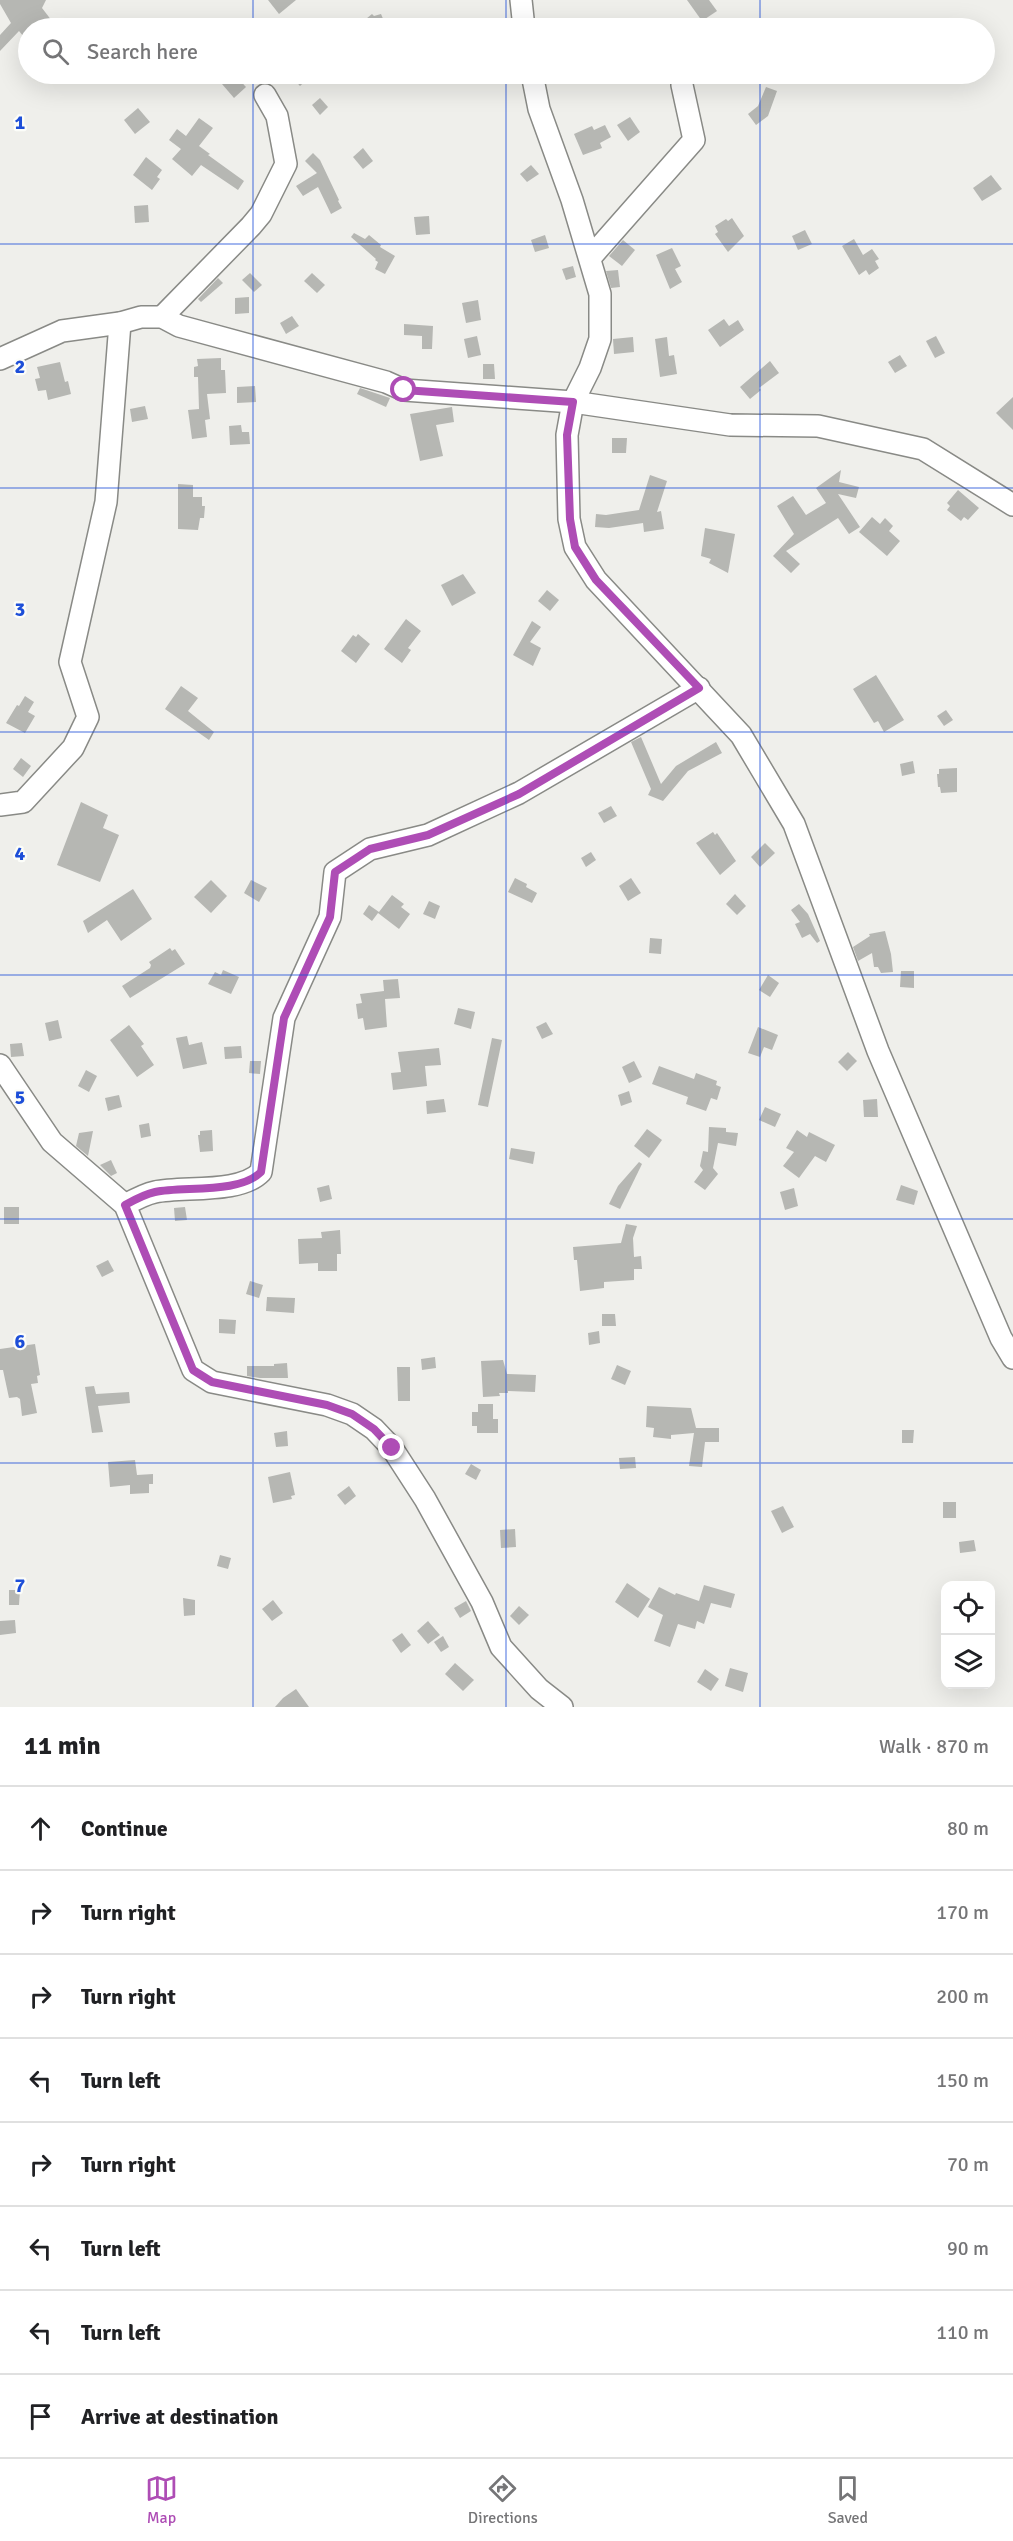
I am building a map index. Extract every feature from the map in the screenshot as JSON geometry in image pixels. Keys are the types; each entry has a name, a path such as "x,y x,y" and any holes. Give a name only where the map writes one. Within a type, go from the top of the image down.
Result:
{"street":[{"path":"521,0 523,18"},
{"path":"534,84 538,109 572,200 600,294 600,339 590,368 573,402 567,435 570,519 575,547 596,580 741,735 794,824 879,1051 1001,1338 1013,1358"},
{"path":"590,258 694,140 682,84"},
{"path":"162,317 261,214 286,164 277,116 265,95"},
{"path":"0,359 62,331 120,323 141,317 162,317 178,326 386,382 404,390 573,402 730,425 818,426 923,449 1013,505"},
{"path":"0,805 23,802 73,748 88,717 70,662 106,502 120,323"},
{"path":"125,1205 155,1192 217,1188 256,1178 261,1172 284,1018 330,917 335,872 370,849 428,835 519,794 699,688"},
{"path":"0,1065 52,1142 125,1205 193,1370 212,1382 327,1405 352,1414 374,1429 392,1448 425,1499 482,1602 501,1647 539,1689 562,1707"}],"building":[{"path":"0,0 46,0 42,8 50,18 18,18 18,32 0,51 0,35 11,23"},
{"path":"268,0 296,0 279,14"},
{"path":"687,0 709,0 717,11 706,18 700,18"},
{"path":"372,14 374,16 381,14 383,18 367,18"},
{"path":"222,84 243,84 246,87 234,98"},
{"path":"766,87 777,91 768,116 756,125 748,114 758,106"},
{"path":"320,98 328,107 320,115 312,105"},
{"path":"138,108 150,122 135,134 124,120"},
{"path":"630,117 640,132 628,141 617,125"},
{"path":"199,118 213,128 199,146 244,181 238,190 201,165 192,176 172,159 181,149 169,140 177,129 186,136"},
{"path":"605,125 611,137 600,143 602,148 583,155 574,134 592,126 594,130"},
{"path":"363,148 373,161 363,169 353,157"},
{"path":"313,153 320,160 342,208 331,214 318,187 303,196 296,186 317,173 305,161"},
{"path":"146,157 162,170 157,177 160,179 152,190 133,175"},
{"path":"531,165 539,174 527,182 520,174"},
{"path":"991,175 1002,189 982,201 973,188"},
{"path":"148,205 149,222 135,223 134,206"},
{"path":"429,216 430,234 416,235 414,217"},
{"path":"732,218 744,236 728,252 715,234 718,232 715,226"},
{"path":"805,230 812,244 798,250 792,236"},
{"path":"354,233 365,239 369,235 381,245 380,247 395,256 385,274 375,269 378,262 351,237"},
{"path":"545,235 549,248 535,252 531,240"},
{"path":"854,239 863,255 872,249 879,259 875,261 879,268 869,275 866,270 859,275 842,246"},
{"path":"623,240 635,250 622,266 609,256"},
{"path":"672,248 681,266 675,269 682,282 670,289 656,255"},
{"path":"573,266 576,277 566,280 562,269"},
{"path":"618,270 620,287 611,288 606,271"},
{"path":"250,273 262,285 254,292 242,280"},
{"path":"312,273 325,285 317,293 304,281"},
{"path":"218,278 223,283 201,302 198,299"},
{"path":"249,297 249,313 235,314 235,298"},
{"path":"478,300 481,320 466,323 462,303"},
{"path":"292,316 299,326 286,334 280,323"},
{"path":"724,319 729,326 738,320 744,330 720,347 708,330"},
{"path":"404,324 433,326 432,349 422,349 422,336 404,335"},
{"path":"477,336 481,355 468,358 464,339"},
{"path":"936,336 945,353 935,358 926,341"},
{"path":"633,337 634,352 614,354 613,339"},
{"path":"667,337 669,356 674,355 677,374 660,377 655,339"},
{"path":"900,355 907,366 895,373 888,362"},
{"path":"221,358 221,370 225,370 226,393 207,394 210,419 205,420 207,437 192,439 188,410 199,409 198,377 194,377 194,367 198,366 197,359"},
{"path":"770,361 779,373 759,388 761,390 750,399 740,387"},
{"path":"60,362 71,394 48,400 46,390 38,391 35,379 40,378 37,367"},
{"path":"483,364 494,364 495,379 483,379"},
{"path":"255,386 256,402 237,403 237,387"},
{"path":"360,388 390,398 386,407 357,394"},
{"path":"1013,397 1013,430 996,413"},
{"path":"145,406 148,419 132,422 130,409"},
{"path":"452,407 454,422 436,425 443,456 420,461 410,414"},
{"path":"241,425 242,432 249,432 250,444 230,445 229,426"},
{"path":"612,438 627,438 626,453 612,453"},
{"path":"841,470 839,482 859,487 856,498 838,494 860,527 849,534 838,518 786,551 800,564 791,573 773,556 794,534 777,506 793,496 806,515 826,503 816,488"},
{"path":"650,475 667,481 657,512 661,511 664,529 644,532 643,523 609,528 595,527 596,514 606,515 639,510"},
{"path":"178,484 193,485 193,497 202,497 202,506 205,506 204,518 200,518 198,530 178,529"},
{"path":"958,490 979,508 968,520 964,517 961,521 947,510 950,506 947,503"},
{"path":"872,517 880,524 885,518 893,526 889,531 900,541 887,556 859,532"},
{"path":"705,528 735,534 728,573 709,563 711,559 701,556"},
{"path":"463,574 476,593 452,606 441,585"},
{"path":"547,590 559,600 550,611 538,601"},
{"path":"406,619 421,631 408,648 411,650 402,663 384,649"},
{"path":"532,621 541,627 530,642 541,648 533,666 513,655"},
{"path":"358,634 370,644 356,663 341,651 353,635 356,637"},
{"path":"876,675 904,720 884,732 878,721 874,723 853,689"},
{"path":"181,686 198,698 188,711 214,732 209,740 165,709"},
{"path":"25,696 34,702 28,712 35,716 25,733 6,723"},
{"path":"946,710 953,720 944,726 937,716"},
{"path":"641,737 661,784 676,766 716,742 722,753 688,771 663,801 648,795 651,789 631,742"},
{"path":"21,758 31,766 23,777 13,769"},
{"path":"913,761 915,773 902,776 900,764"},
{"path":"957,768 957,792 941,793 938,787 939,769"},
{"path":"81,802 108,815 103,828 119,835 100,882 57,865"},
{"path":"611,806 617,816 604,823 598,813"},
{"path":"713,832 715,835 717,833 736,861 720,875 696,843"},
{"path":"765,843 775,853 760,867 751,857"},
{"path":"591,852 596,860 586,867 581,858"},
{"path":"515,878 527,884 526,887 537,893 532,903 508,892"},
{"path":"631,878 641,893 628,901 619,886"},
{"path":"211,880 227,896 211,913 194,897"},
{"path":"251,880 267,888 259,902 244,893"},
{"path":"133,889 152,919 121,941 107,920 88,933 83,921"},
{"path":"735,894 746,906 737,915 726,904"},
{"path":"392,895 404,904 401,907 410,914 399,929 378,913 372,921 363,914 369,905 379,912"},
{"path":"429,901 440,906 435,919 423,914"},
{"path":"799,904 808,914 820,941 817,943 810,934 802,938 795,924 800,922 791,910"},
{"path":"885,931 893,972 881,973 878,967 874,967 872,953 858,961 853,947 870,936 869,934"},
{"path":"650,938 662,939 661,954 649,953"},
{"path":"170,948 172,951 175,949 185,964 130,998 122,986 150,968 149,962"},
{"path":"223,970 239,977 231,994 208,984 215,972 221,975"},
{"path":"901,971 914,971 914,988 900,987"},
{"path":"768,975 779,983 770,997 759,990"},
{"path":"398,979 400,998 385,999 387,1027 365,1030 363,1018 358,1019 356,1004 362,1003 360,994 384,991 383,980"},
{"path":"458,1008 475,1012 471,1029 454,1024"},
{"path":"58,1020 62,1038 49,1041 45,1023"},
{"path":"546,1022 553,1034 542,1039 536,1027"},
{"path":"129,1025 144,1044 141,1046 154,1065 137,1077 110,1040"},
{"path":"758,1027 778,1035 772,1050 764,1047 760,1057 748,1053"},
{"path":"187,1036 189,1045 202,1042 207,1064 183,1069 176,1038"},
{"path":"492,1038 502,1040 488,1107 478,1105"},
{"path":"22,1043 24,1056 11,1057 10,1044"},
{"path":"241,1046 242,1058 225,1059 224,1047"},
{"path":"439,1048 441,1065 425,1066 427,1086 393,1090 391,1073 401,1072 398,1052"},
{"path":"848,1052 857,1061 847,1071 838,1062"},
{"path":"250,1061 261,1061 260,1074 249,1073"},
{"path":"634,1061 642,1077 629,1083 622,1067"},
{"path":"659,1066 694,1079 696,1073 717,1081 716,1085 721,1087 717,1100 711,1098 706,1111 686,1104 688,1097 652,1084"},
{"path":"86,1070 97,1076 89,1092 78,1086"},
{"path":"629,1091 632,1102 621,1106 618,1095"},
{"path":"119,1095 122,1107 108,1111 105,1098"},
{"path":"444,1099 446,1112 427,1114 426,1101"},
{"path":"877,1099 878,1117 864,1117 863,1100"},
{"path":"765,1107 781,1114 775,1127 759,1120"},
{"path":"149,1123 151,1136 141,1138 139,1125"},
{"path":"709,1127 726,1128 726,1132 738,1133 736,1146 718,1143 713,1168 718,1174 705,1190 694,1182 703,1170 700,1166 703,1151 708,1152"},
{"path":"647,1129 662,1140 649,1158 634,1146"},
{"path":"212,1130 213,1151 200,1152 198,1135 200,1131"},
{"path":"797,1130 807,1137 809,1132 835,1145 826,1162 815,1156 799,1178 783,1166 794,1152 786,1148"},
{"path":"93,1131 88,1156 76,1146 79,1133"},
{"path":"511,1148 535,1152 533,1164 509,1159"},
{"path":"111,1160 117,1173 111,1176 100,1165"},
{"path":"639,1162 642,1164 620,1209 609,1204 618,1186"},
{"path":"329,1185 332,1199 320,1202 317,1188"},
{"path":"901,1185 918,1191 914,1205 896,1200"},
{"path":"794,1188 798,1206 785,1210 780,1192"},
{"path":"4,1207 19,1207 19,1224 4,1224"},
{"path":"185,1207 187,1220 175,1221 174,1208"},
{"path":"626,1224 637,1226 633,1238 634,1257 641,1256 642,1269 634,1269 634,1280 604,1282 604,1288 580,1291 577,1260 574,1260 573,1247 621,1243"},
{"path":"340,1230 341,1254 337,1254 337,1271 318,1271 318,1263 299,1264 298,1239 322,1238 321,1232"},
{"path":"108,1260 114,1271 102,1277 96,1266"},
{"path":"250,1281 263,1285 259,1298 246,1294"},
{"path":"267,1297 295,1298 294,1313 266,1311"},
{"path":"602,1314 615,1314 616,1326 602,1326"},
{"path":"219,1319 236,1320 235,1334 219,1333"},
{"path":"599,1331 600,1343 589,1345 588,1333"},
{"path":"35,1344 40,1375 37,1376 38,1383 31,1384 37,1413 22,1416 20,1399 9,1398 3,1370 0,1370 0,1349"},
{"path":"435,1357 436,1368 422,1370 421,1359"},
{"path":"503,1360 507,1374 536,1375 535,1392 508,1391 508,1393 499,1393 500,1396 483,1397 481,1361"},
{"path":"287,1363 288,1378 247,1376 247,1366 274,1366 274,1364"},
{"path":"617,1365 631,1371 625,1385 611,1379"},
{"path":"397,1367 410,1367 410,1401 398,1401"},
{"path":"94,1386 96,1394 129,1392 130,1403 98,1406 103,1432 92,1433 85,1387"},
{"path":"478,1404 493,1404 493,1419 498,1419 498,1433 477,1433 477,1426 472,1426 472,1412 478,1412"},
{"path":"647,1406 691,1408 696,1428 719,1428 719,1442 705,1442 702,1467 689,1466 694,1433 671,1435 671,1439 653,1437 654,1428 646,1427"},
{"path":"902,1430 914,1430 913,1443 902,1443"},
{"path":"287,1431 288,1446 276,1447 274,1433"},
{"path":"635,1457 636,1468 620,1469 619,1458"},
{"path":"135,1460 137,1475 153,1474 153,1484 149,1484 149,1493 130,1494 130,1485 110,1487 108,1462"},
{"path":"471,1464 481,1470 476,1480 465,1474"},
{"path":"290,1472 295,1495 291,1496 292,1499 273,1503 268,1477"},
{"path":"349,1486 356,1496 345,1505 337,1495"},
{"path":"943,1502 956,1502 956,1518 943,1518"},
{"path":"783,1506 794,1527 782,1533 771,1511"},
{"path":"515,1529 516,1547 501,1548 500,1530"},
{"path":"974,1540 976,1551 960,1553 959,1542"},
{"path":"220,1555 231,1558 228,1569 217,1566"},
{"path":"627,1583 650,1599 638,1618 615,1602"},
{"path":"704,1585 735,1594 731,1608 711,1603 704,1624 697,1621 695,1629 678,1624 670,1647 654,1641 663,1615 648,1607 659,1587 675,1595 676,1593 699,1601"},
{"path":"9,1590 20,1590 19,1605 9,1605"},
{"path":"183,1598 195,1600 195,1615 184,1616"},
{"path":"273,1600 283,1613 272,1621 262,1609"},
{"path":"466,1601 471,1611 460,1618 454,1608"},
{"path":"519,1606 529,1615 519,1625 510,1616"},
{"path":"15,1620 16,1633 0,1635 0,1621"},
{"path":"428,1621 440,1635 428,1644 417,1631"},
{"path":"402,1633 411,1645 401,1653 392,1640"},
{"path":"443,1636 449,1647 441,1652 434,1642"},
{"path":"455,1663 474,1680 463,1691 445,1674"},
{"path":"730,1668 748,1673 743,1692 725,1686"},
{"path":"705,1669 719,1679 711,1691 697,1682"},
{"path":"296,1689 309,1707 275,1707 283,1698"}],"route":[{"path":"392,1448 374,1429 352,1414 327,1405 212,1382 193,1370 125,1205 155,1192 217,1188 256,1178 261,1172 284,1018 330,917 335,872 370,849 428,835 519,794 699,688 596,580 575,547 570,519 567,435 573,402 404,390"}]}
